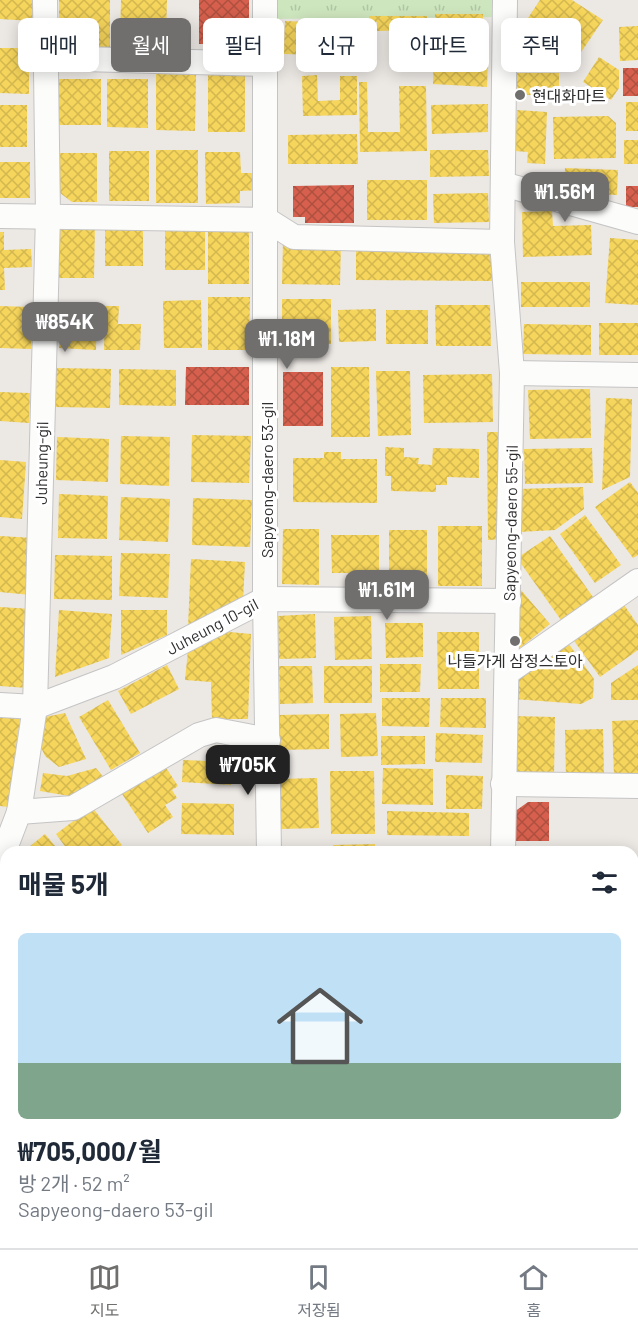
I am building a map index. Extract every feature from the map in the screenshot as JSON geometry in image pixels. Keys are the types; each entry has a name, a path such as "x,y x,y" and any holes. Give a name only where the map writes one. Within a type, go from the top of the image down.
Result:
{"street":[{"name":"Juheung-gil","path":"45,0 45,18"},
{"name":"Sapyeong-daero 53-gil","path":"265,18 266,0"},
{"name":"Sapyeong-daero 55-gil","path":"503,846 512,373 502,242 505,0"},
{"path":"99,59 203,62"},
{"name":"Juheung-gil","path":"6,846 19,812 35,707 48,215 46,72"},
{"name":"Sapyeong-daero 53-gil","path":"264,72 267,220 265,599 269,846"},
{"path":"503,184 638,222"},
{"path":"0,216 267,220 294,237 502,242"},
{"path":"512,373 638,375"},
{"path":"508,672 638,581"},
{"name":"Juheung 10-gil","path":"35,707 114,677 265,599 509,601"},
{"path":"0,705 35,707"},
{"path":"19,812 73,808 199,735 216,730 268,740"},
{"path":"503,784 638,786"}],"green space":[{"path":"265,0 505,0 505,17 265,18"}],"building: 주거":[{"path":"0,0 34,0 32,18 0,19"},
{"path":"59,0 110,0 110,47 99,47 99,18 59,18"},
{"path":"121,0 167,0 167,18 121,18"},
{"path":"540,0 572,0 603,20 581,52 581,18 528,18"},
{"path":"435,14 483,14 483,18 435,18"},
{"path":"369,16 427,16 427,18 389,18 389,31 377,31 377,18 369,18"},
{"path":"285,21 296,21 296,54 284,54"},
{"path":"638,26 638,60 620,61 619,27"},
{"path":"0,48 18,48 18,72 29,72 29,94 0,93"},
{"path":"599,57 619,70 619,88 611,100 583,82"},
{"path":"433,72 488,72 487,87 433,84"},
{"path":"516,73 559,73 559,95 516,95"},
{"path":"156,74 196,75 195,131 156,130"},
{"path":"208,75 245,75 245,132 208,132"},
{"path":"317,75 318,101 340,100 340,76 357,76 357,115 303,116 302,76"},
{"path":"58,79 101,79 101,125 58,125"},
{"path":"107,79 148,79 148,128 107,127"},
{"path":"359,82 367,82 368,132 400,132 399,86 426,86 427,151 360,152"},
{"path":"626,102 638,102 638,131 626,131"},
{"path":"488,104 488,132 432,134 431,105"},
{"path":"0,105 27,105 27,147 0,147"},
{"path":"517,110 547,112 545,164 527,163 528,152 515,151"},
{"path":"608,116 616,123 616,158 554,159 553,117"},
{"path":"357,134 358,164 288,164 288,135"},
{"path":"624,140 638,140 638,164 624,164"},
{"path":"156,150 198,150 198,203 156,203"},
{"path":"430,150 488,150 489,176 430,177"},
{"path":"109,151 149,151 149,201 109,201"},
{"path":"205,152 240,152 241,173 258,173 259,190 240,191 240,203 206,204"},
{"path":"57,153 97,153 97,202 72,202 56,190"},
{"path":"0,162 30,162 30,198 0,198"},
{"path":"565,168 618,170 617,195 564,193"},
{"path":"367,180 427,180 427,220 367,220"},
{"path":"488,193 489,222 434,223 433,194"},
{"path":"552,211 553,226 591,225 592,255 523,257 522,212"},
{"path":"165,223 205,223 205,270 165,270"},
{"path":"58,224 95,225 94,278 57,278"},
{"path":"105,228 143,228 143,266 105,266"},
{"path":"208,230 249,230 249,284 208,284"},
{"path":"0,232 4,232 4,250 31,249 32,267 4,268 5,290 0,290"},
{"path":"610,238 638,240 638,305 605,303"},
{"path":"283,241 341,241 340,285 282,284"},
{"path":"356,244 492,245 492,281 356,280"},
{"path":"521,282 590,282 590,307 521,307"},
{"path":"208,297 250,297 249,350 208,350"},
{"path":"282,299 331,299 331,344 282,344"},
{"path":"201,300 202,348 164,348 163,301"},
{"path":"60,303 97,305 96,350 59,348"},
{"path":"435,305 490,305 491,346 436,346"},
{"path":"0,306 32,307 31,349 0,348"},
{"path":"105,306 119,306 118,324 141,324 140,350 104,350"},
{"path":"376,309 376,341 339,342 338,310"},
{"path":"386,310 428,310 428,344 386,344"},
{"path":"599,323 638,323 638,355 599,355"},
{"path":"524,324 591,325 591,355 523,354"},
{"path":"331,367 369,367 370,437 331,437"},
{"path":"56,368 111,369 110,408 55,407"},
{"path":"119,369 176,370 176,406 119,405"},
{"path":"376,371 410,371 411,435 378,436"},
{"path":"492,374 493,422 424,423 423,375"},
{"path":"590,389 591,438 530,439 528,390"},
{"path":"0,392 30,393 29,423 0,421"},
{"path":"606,398 632,399 630,477 602,490"},
{"path":"487,432 505,432 506,539 488,540"},
{"path":"192,435 251,436 249,483 191,482"},
{"path":"121,436 170,437 169,486 120,484"},
{"path":"57,437 109,439 108,482 56,480"},
{"path":"385,447 404,448 404,457 419,458 418,464 432,465 433,448 479,449 479,478 447,477 447,485 436,485 436,492 391,491 391,476 385,476"},
{"path":"592,448 593,483 525,484 524,449"},
{"path":"324,452 341,452 341,459 377,459 377,503 293,502 293,458 324,458"},
{"path":"0,460 26,462 22,519 0,517"},
{"path":"630,482 638,493 638,555 633,558 595,507"},
{"path":"583,487 584,509 555,530 519,532 518,489"},
{"path":"59,494 108,496 107,539 58,538"},
{"path":"121,497 170,499 168,542 119,540"},
{"path":"193,498 252,500 250,547 192,545"},
{"path":"585,515 621,565 595,583 560,534"},
{"path":"438,526 482,526 482,586 438,586"},
{"path":"283,529 319,529 319,585 282,584"},
{"path":"389,530 427,530 427,584 389,583"},
{"path":"331,535 379,535 379,573 332,573"},
{"path":"0,536 34,538 31,595 0,592"},
{"path":"550,536 593,597 561,620 517,558"},
{"path":"121,553 170,554 168,598 119,596"},
{"path":"55,555 112,556 112,600 54,599"},
{"path":"191,559 245,562 243,601 188,627"},
{"path":"515,583 550,624 515,652"},
{"path":"622,602 638,625 638,650 600,677 572,638"},
{"path":"0,607 32,609 27,688 0,686"},
{"path":"59,610 112,614 109,658 55,677"},
{"path":"121,610 167,610 167,635 121,655"},
{"path":"315,614 316,658 279,659 278,616"},
{"path":"371,616 372,659 335,660 334,617"},
{"path":"385,623 423,623 423,657 386,658"},
{"path":"219,631 251,634 248,719 212,719 211,682 185,680 188,650"},
{"path":"437,632 479,632 479,689 438,689"},
{"path":"566,640 594,679 593,698 581,704 514,699 516,676"},
{"path":"380,664 421,664 420,692 380,692"},
{"path":"167,665 179,689 131,714 118,691"},
{"path":"638,665 638,700 611,700 611,683"},
{"path":"279,666 312,666 313,703 280,704"},
{"path":"324,666 372,666 372,703 324,703"},
{"path":"382,698 430,698 429,727 382,726"},
{"path":"441,698 486,698 486,728 440,727"},
{"path":"108,700 140,753 111,770 79,717"},
{"path":"65,713 86,759 59,767 45,756 38,741 45,717"},
{"path":"376,713 378,756 341,757 340,714"},
{"path":"329,714 329,749 279,750 279,715"},
{"path":"0,716 20,719 8,807 0,806"},
{"path":"512,716 555,717 554,776 510,774"},
{"path":"638,720 638,775 614,775 612,721"},
{"path":"603,729 604,778 566,778 565,730"},
{"path":"436,733 483,735 482,763 435,762"},
{"path":"381,736 425,736 425,764 381,765"},
{"path":"183,760 232,762 231,785 182,782"},
{"path":"163,763 178,786 172,790 177,798 165,805 173,817 148,833 120,791"},
{"path":"96,768 105,779 75,797 40,791 43,773 67,776"},
{"path":"383,768 433,769 433,805 382,804"},
{"path":"330,771 374,771 375,834 331,834"},
{"path":"446,775 483,776 482,809 446,809"},
{"path":"317,778 319,828 280,829 278,779"},
{"path":"182,803 234,804 234,835 181,834"},
{"path":"92,807 122,845 65,846 56,834"},
{"path":"387,811 469,813 469,836 387,835"},
{"path":"45,834 55,846 30,846"},
{"path":"375,844 375,846 333,846"}],"building: 상업":[{"path":"199,0 249,0 249,18 203,18 203,44 199,44"},
{"path":"623,68 638,68 638,96 623,96"},
{"path":"354,185 354,223 305,223 305,217 293,217 293,186"},
{"path":"626,186 638,186 638,207 626,207"},
{"path":"186,367 249,367 249,405 185,405"},
{"path":"283,372 323,372 323,426 283,426"},
{"path":"528,802 549,802 549,841 514,841 514,812"}],"place":[{"name":"현대화마트","path":"520,95"},
{"name":"나들가게 삼정스토아","path":"515,641"}]}
